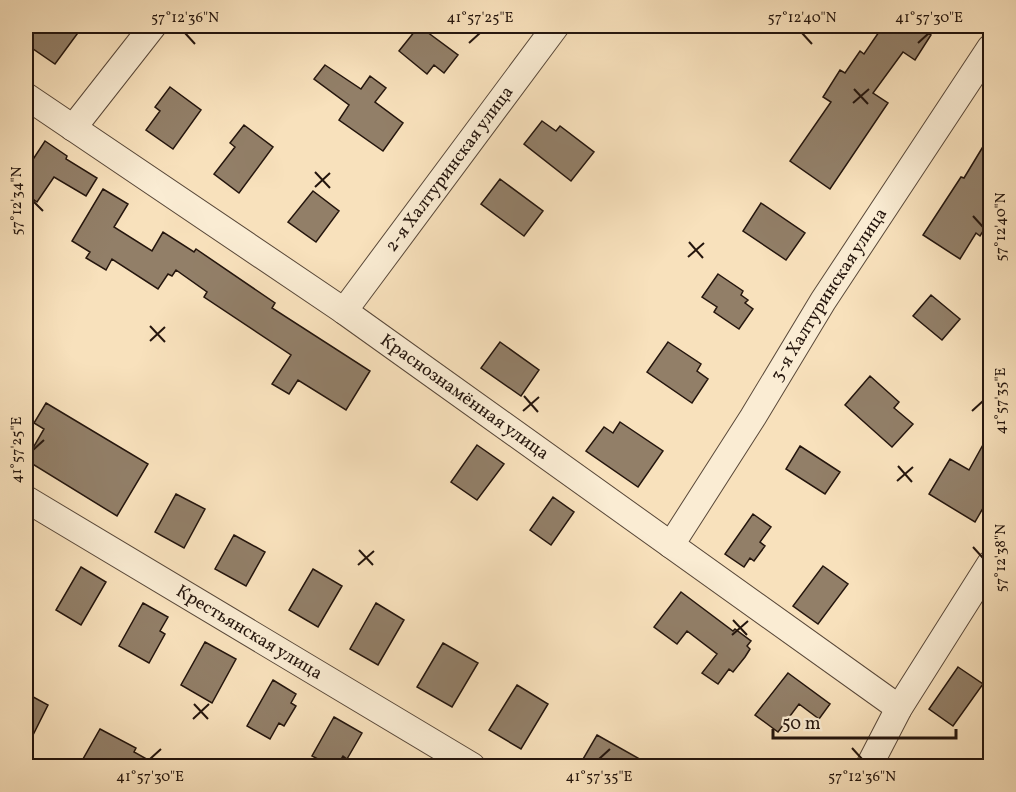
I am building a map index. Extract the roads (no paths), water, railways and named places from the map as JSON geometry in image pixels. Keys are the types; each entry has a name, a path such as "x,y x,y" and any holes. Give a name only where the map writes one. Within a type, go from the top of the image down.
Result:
{"street":[{"path":"73,128 153,26"},
{"name":"2-я Халтуринская улица","path":"344,312 556,26"},
{"name":"3-я Халтуринская улица","path":"671,545 824,301 990,48"},
{"name":"Краснознамённая улица","path":"26,96 344,312 899,708"},
{"name":"Крестьянская улица","path":"26,499 472,766"},
{"path":"868,766 899,708 990,564"}]}
